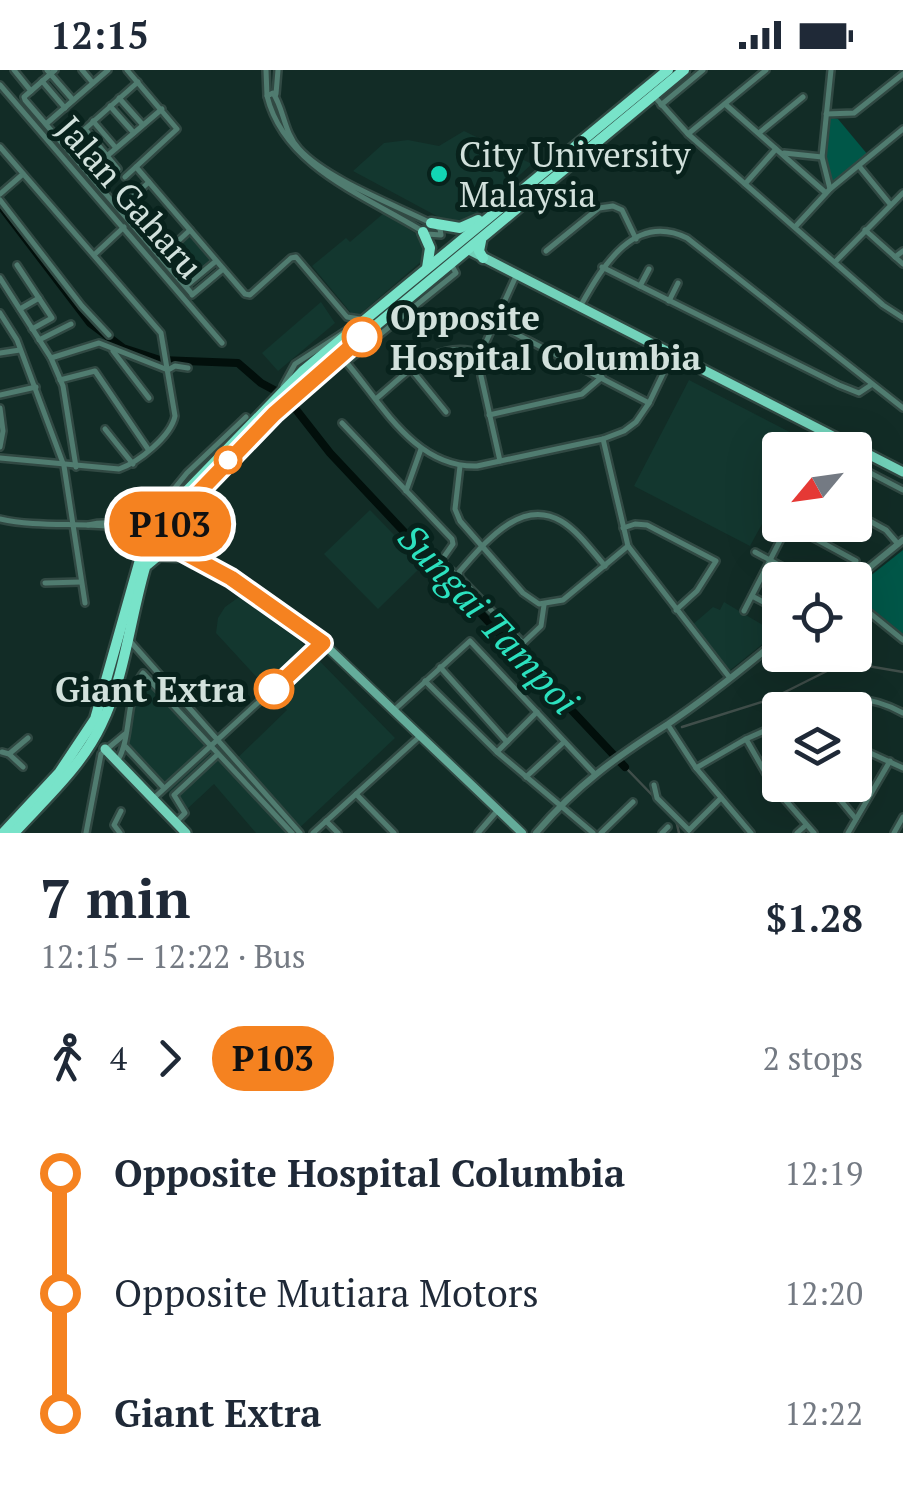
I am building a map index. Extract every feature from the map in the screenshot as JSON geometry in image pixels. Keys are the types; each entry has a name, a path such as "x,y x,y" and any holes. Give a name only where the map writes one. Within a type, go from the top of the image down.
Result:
{"highway":[{"path":"608,120 658,70"},
{"path":"146,566 159,555 178,553 170,538 170,516 201,466 230,438 351,327 608,120 676,71"},
{"path":"3,833 59,773 95,719 149,533 315,376 653,95 676,71"},
{"path":"426,269 430,248 427,228 468,226 536,180"},
{"path":"463,255 471,232"},
{"path":"481,240 478,248 484,258"},
{"path":"401,290 413,285 456,250 463,255"},
{"path":"14,833 89,747 113,695 146,566 149,533"}],"main road":[{"path":"463,255 484,258 823,432"},
{"path":"463,255 504,274 515,275"},
{"path":"872,456 903,472"},
{"path":"149,533 251,595 323,646 522,833"},
{"path":"105,748 186,833"}],"street":[{"path":"14,70 31,91"},
{"path":"82,70 93,83"},
{"path":"46,124 93,83 98,73 108,70"},
{"path":"124,177 176,132 176,124 126,70"},
{"path":"266,70 267,96 280,132 306,160 427,228"},
{"path":"278,70 276,94 284,123 300,150 427,228"},
{"path":"662,105 703,70"},
{"path":"688,134 766,70"},
{"path":"828,191 822,156 831,70"},
{"path":"74,100 51,71 24,97 192,294"},
{"path":"826,114 854,113 903,74"},
{"path":"42,81 65,108"},
{"path":"118,169 85,128 138,82"},
{"name":"Jalan Gaharu","path":"0,85 222,343"},
{"path":"267,96 276,94"},
{"path":"653,95 688,134 883,305 903,318"},
{"path":"758,134 803,97"},
{"path":"119,98 142,125"},
{"path":"725,104 828,191"},
{"path":"110,106 134,133"},
{"path":"107,156 162,109"},
{"path":"92,121 116,148"},
{"path":"796,227 828,191 903,129"},
{"path":"0,147 160,334 175,422 133,464 120,469 0,458"},
{"path":"778,151 822,156"},
{"path":"745,184 778,151"},
{"path":"859,166 890,204"},
{"path":"135,168 248,295 291,258 296,258 347,317 351,327"},
{"path":"23,174 0,197 82,306 109,335"},
{"path":"120,208 149,184"},
{"path":"835,262 903,193"},
{"path":"546,251 606,206 625,213 636,239"},
{"path":"94,255 124,227"},
{"path":"162,256 190,230"},
{"path":"580,307 602,267 616,251 662,230 686,238 902,406"},
{"path":"865,230 903,264"},
{"path":"896,258 903,251"},
{"path":"463,255 456,273 346,362 422,450 460,466 603,439 636,422 672,355"},
{"path":"186,286 216,260"},
{"path":"16,266 52,318 32,329"},
{"path":"602,267 849,389 859,393 871,385"},
{"path":"186,300 223,269"},
{"path":"640,286 648,269"},
{"path":"500,461 481,376 481,352 515,275"},
{"path":"0,278 60,380 76,466"},
{"path":"669,300 678,283"},
{"path":"20,309 39,298"},
{"path":"0,313 36,388 64,466 84,603"},
{"path":"347,317 368,317"},
{"path":"493,322 649,403"},
{"path":"39,340 72,324"},
{"path":"0,328 9,326"},
{"path":"50,358 99,343 168,369 188,368"},
{"path":"111,348 149,398"},
{"path":"377,398 434,353 466,348 481,352"},
{"path":"0,353 20,350"},
{"path":"411,369 446,412"},
{"path":"60,380 95,371 148,449"},
{"path":"489,414 582,394 602,376"},
{"path":"0,394 36,388"},
{"path":"0,408 0,446"},
{"path":"230,438 246,417"},
{"path":"342,423 452,539 453,544 441,561 454,573"},
{"path":"104,429 133,464"},
{"path":"603,439 628,546 730,678"},
{"path":"406,491 422,450"},
{"path":"0,519 26,525 74,524 149,533 148,520 169,492 201,466"},
{"path":"460,466 456,510 460,521 523,593 544,604 564,600 628,546"},
{"path":"872,474 903,490"},
{"path":"169,492 170,516"},
{"path":"72,508 86,525"},
{"path":"544,604 542,626 527,642 519,641 459,575 520,516 544,514 569,527 605,566"},
{"path":"872,522 901,542 872,565"},
{"path":"623,528 647,525 716,561 697,592 676,610"},
{"path":"744,611 780,542"},
{"path":"821,542 856,561"},
{"path":"755,552 770,561"},
{"path":"45,582 81,582"},
{"path":"752,596 762,602"},
{"path":"872,615 903,640"},
{"path":"127,638 218,754 292,833"},
{"path":"393,711 467,642 472,643 594,773"},
{"path":"154,798 323,646"},
{"path":"536,833 594,773 669,727 762,652"},
{"path":"440,667 507,742"},
{"path":"118,760 126,747 134,693 143,674 300,833"},
{"path":"425,681 497,752 592,833"},
{"path":"872,699 903,713"},
{"path":"497,752 537,712"},
{"path":"669,727 696,768 751,833"},
{"path":"696,768 762,732"},
{"path":"86,833 100,757 105,748 125,734"},
{"path":"314,833 419,736"},
{"path":"23,767 3,753 28,738"},
{"path":"746,739 762,762"},
{"path":"526,778 565,742"},
{"path":"126,747 164,788"},
{"path":"176,822 184,813 174,795 218,754"},
{"path":"872,754 903,768"},
{"path":"848,833 890,761"},
{"path":"194,762 200,769"},
{"path":"654,785 658,798 689,832 721,798"},
{"path":"356,794 394,833"},
{"path":"601,833 633,802"},
{"path":"790,802 814,833"},
{"path":"842,802 856,819"},
{"path":"120,833 114,825 121,811"},
{"path":"478,833 497,811"},
{"path":"894,833 903,817"},
{"path":"326,821 338,833"},
{"path":"797,833 806,825"},
{"path":"662,833 668,827"}],"shaded area":[{"name":"City University Malaysia","path":"464,131 532,164 474,216 463,220 446,221 353,171 384,143 408,140 439,146"},
{"path":"384,213 424,239 424,259 360,314 352,314 312,266 346,238 350,242"},
{"path":"190,232 214,260 186,284 164,256"},
{"path":"321,302 335,323 278,371 262,353"},
{"path":"689,380 790,432 762,432 762,524 750,546 634,486"},
{"path":"370,510 423,565 378,609 324,554"},
{"path":"239,597 300,641 395,738 294,833 256,833 214,784 185,811 126,741 142,675 228,767 287,710 216,633 218,618 225,607"},
{"path":"724,602 762,625 762,644 729,671 691,626 713,607 720,610"}],"green space":[{"path":"830,117 838,119 868,155 834,182 829,180 826,157"},
{"path":"903,550 903,634 872,609 872,575"}],"waterway":[{"name":"Sungai Tampoi","path":"0,205 90,323 123,348 160,360 238,363 276,391"},
{"name":"Sungai Tampoi","path":"294,407 330,453 625,767"},
{"path":"682,727 771,699 839,665 903,672"},
{"name":"Sungai Tampoi","path":"625,767 657,800"},
{"name":"Sungai Tampoi","path":"676,820 679,833"}],"bus line":[{"name":"P103","path":"274,689 323,643 231,578 179,550 170,538 170,522 274,414 362,337"}],"place":[{"name":"City University Malaysia","path":"439,174"},
{"name":"Opposite Hospital Columbia","path":"362,337"},
{"name":"Giant Extra","path":"274,689"}]}
